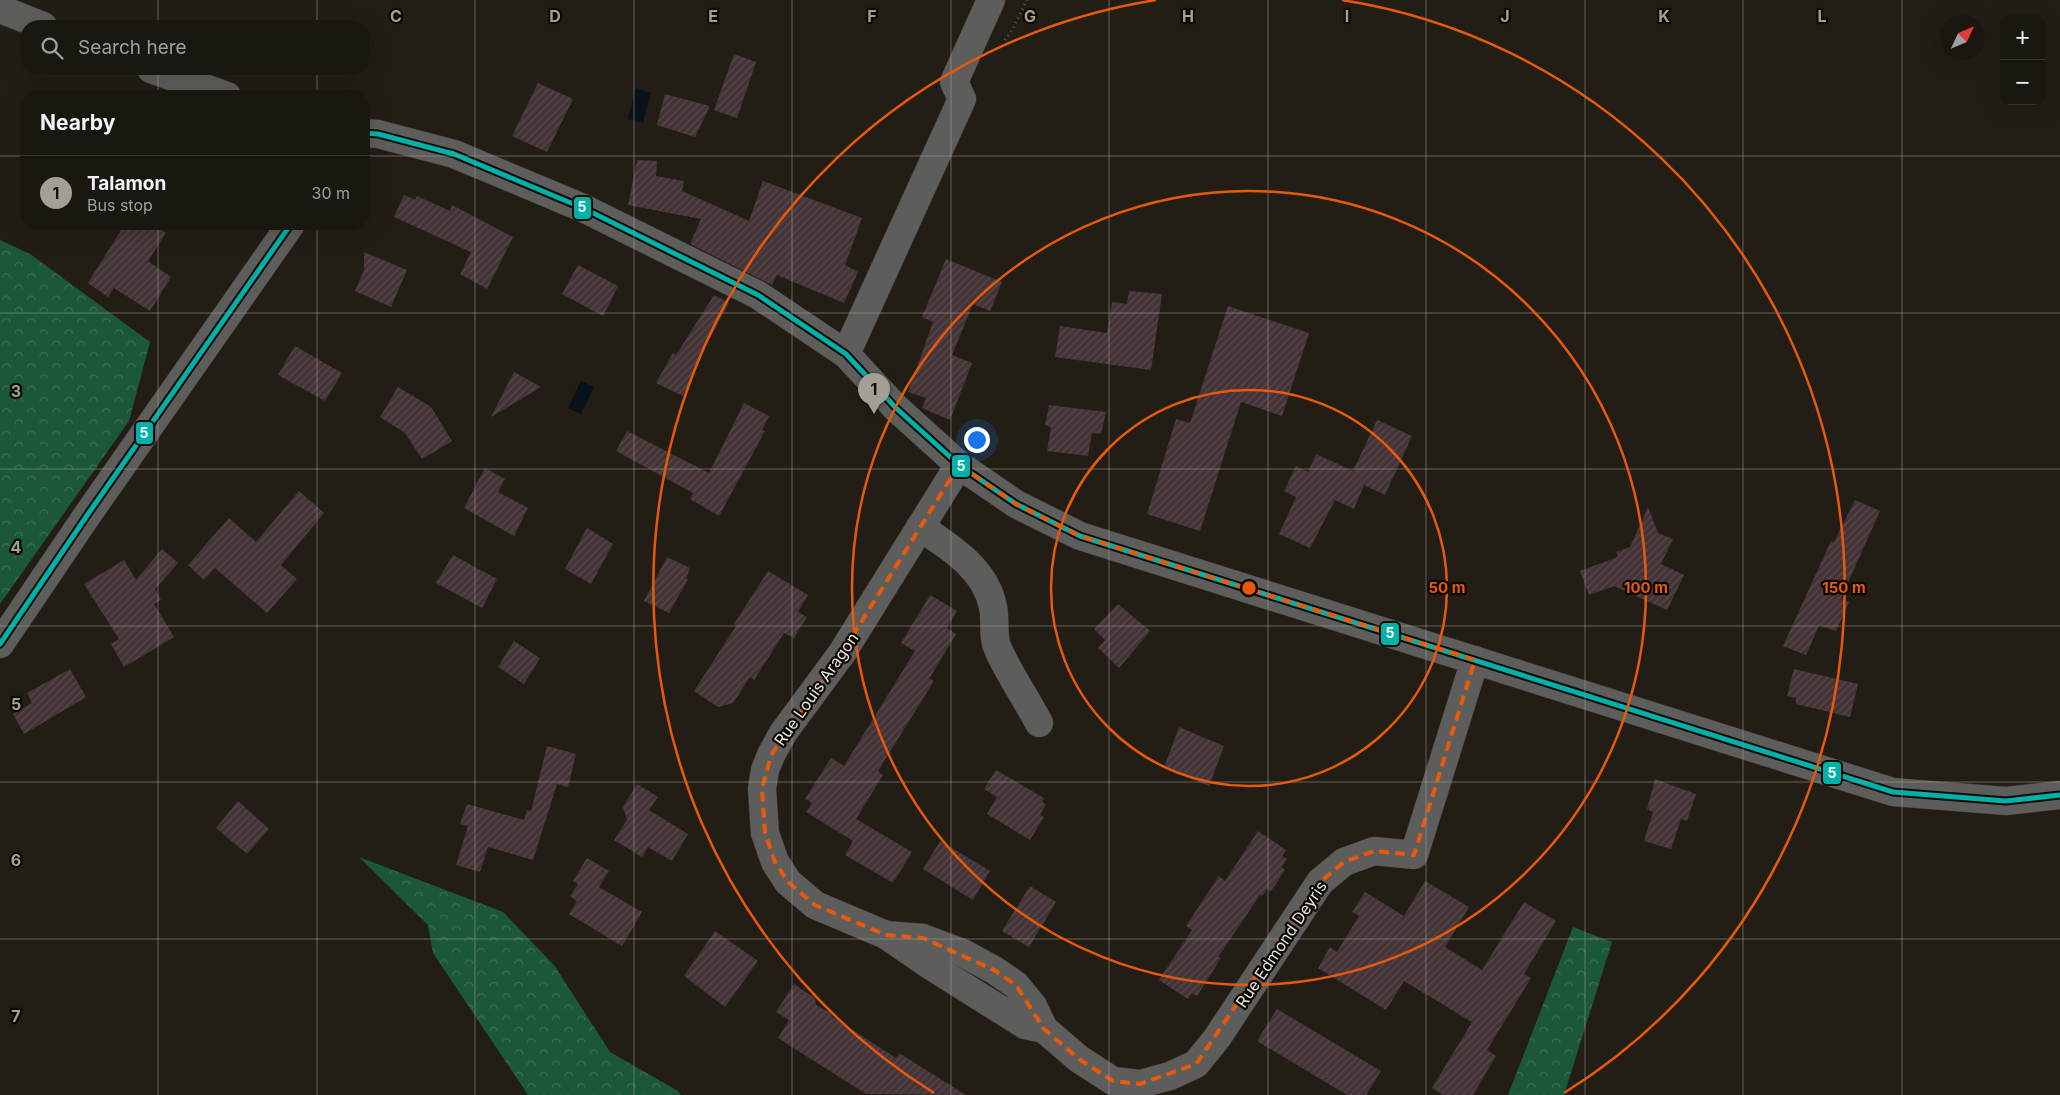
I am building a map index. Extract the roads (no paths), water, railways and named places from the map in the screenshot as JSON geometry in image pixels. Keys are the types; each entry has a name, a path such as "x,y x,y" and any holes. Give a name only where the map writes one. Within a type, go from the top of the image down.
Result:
{"street":[{"path":"846,354 962,99 954,82 991,0"},
{"path":"0,9 28,20"},
{"path":"168,75 210,90"},
{"path":"370,133 454,154 583,208 758,295 846,354 896,408 959,465 1016,504 1080,536 1893,792 2006,801 2060,796"},
{"path":"0,644 88,514 288,230"},
{"name":"Rue Louis Aragon","path":"959,465 842,653 783,733 765,770 762,789 765,833 775,862 788,882 815,905 886,935 931,966 1025,1025 1044,1029"},
{"path":"920,527 953,549 966,561 985,585 994,609 997,647 1039,723"},
{"name":"Rue Edmond Deyris","path":"1044,1029 1079,1060 1113,1081 1140,1084 1170,1076 1196,1064 1217,1038 1320,882 1344,862 1374,851 1414,855 1474,660"},
{"name":"Rue Louis Aragon","path":"886,935 923,938 963,953 1016,985 1032,1006 1044,1029"},
{"path":"958,983 974,960"}],"place":[{"name":"Talamon","path":"874,414"}]}
